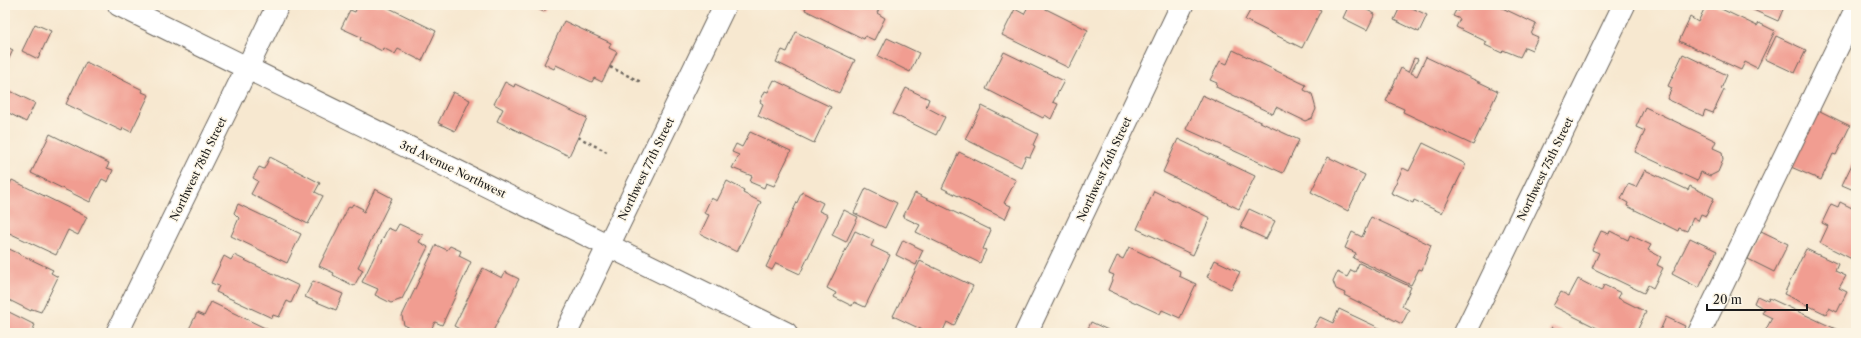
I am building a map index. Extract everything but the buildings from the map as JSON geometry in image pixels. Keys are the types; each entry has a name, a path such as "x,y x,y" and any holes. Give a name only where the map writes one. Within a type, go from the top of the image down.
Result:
{"street":[{"name":"3rd Avenue Northwest","path":"119,5 786,333"},
{"name":"Northwest 78th Street","path":"117,333 278,5"},
{"name":"Northwest 77th Street","path":"566,333 725,5"},
{"name":"Northwest 76th Street","path":"1026,333 1182,5"},
{"name":"Northwest 75th Street","path":"1465,333 1624,5"},
{"path":"1699,333 1856,9"}],"path":[{"path":"610,67 641,82"},
{"path":"578,137 607,152"}]}
